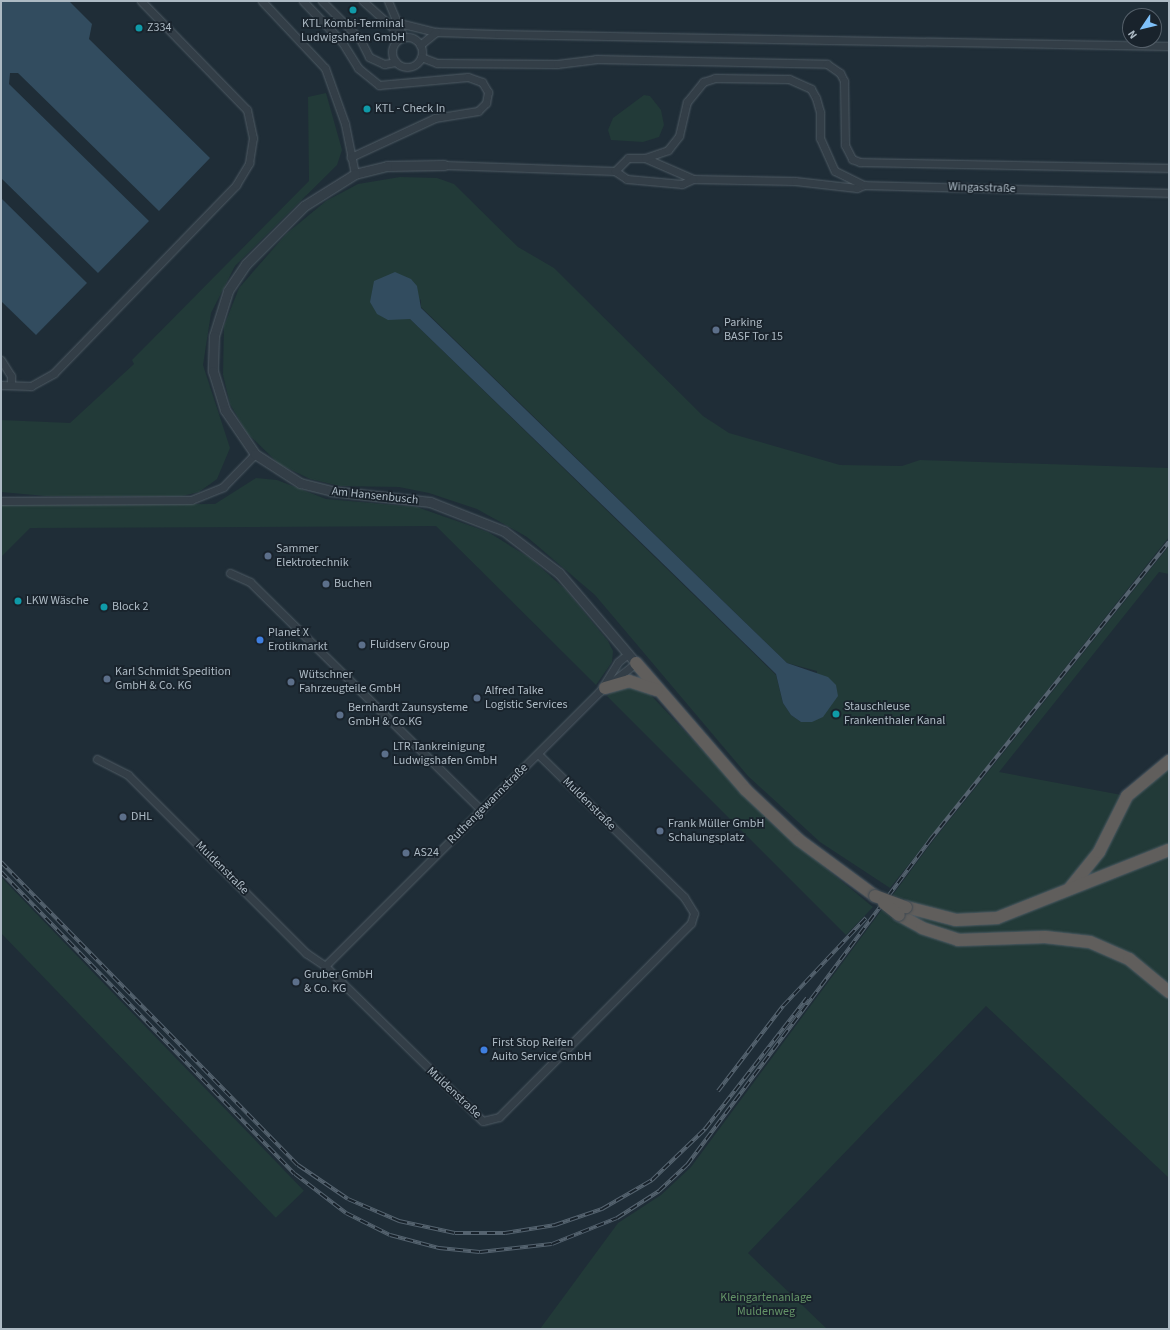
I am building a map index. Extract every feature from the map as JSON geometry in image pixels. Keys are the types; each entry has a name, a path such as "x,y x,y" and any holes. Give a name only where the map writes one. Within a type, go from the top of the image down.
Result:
{"highway":[{"path":"632,658 718,760 799,840 875,896 902,911 922,928 958,940 1045,937 1090,942 1130,959 1168,992"},
{"path":"602,690 629,681 658,690"},
{"path":"1066,893 1099,852 1127,796 1169,761"},
{"path":"902,911 977,921 1021,911 1169,850"}],"street":[{"path":"1,385 31,386 44,382 236,185 249,163 253,138 247,110 140,1"},
{"path":"262,1 325,68 345,124 355,174"},
{"path":"303,1 324,22 358,68 379,84 468,77 482,82 488,92 486,103 478,111 435,118 351,157"},
{"path":"322,1 360,39 369,57 384,64 396,62 410,67 421,57"},
{"path":"363,1 403,37 415,39 420,45 421,57"},
{"path":"387,1 399,23 403,37"},
{"path":"399,23 436,32 1169,46"},
{"path":"420,45 436,32"},
{"path":"396,62 392,50 403,37"},
{"path":"421,57 437,63 557,64 596,59 827,64 840,73 844,81 844,145 852,159 860,162 1169,168"},
{"name":"Wingasstraße","path":"645,158 668,150 679,136 681,118 694,90 715,78 789,79 802,83 816,98 820,112 820,138 835,171 864,185 1169,194"},
{"path":"616,171 628,158 645,158 693,179 795,181 857,188 864,185"},
{"path":"444,165 616,171 627,179 682,184 693,179"},
{"name":"Am Hansenbusch","path":"444,165 387,166 355,174 304,206 239,274 222,305 213,366 224,410 255,454 279,472 311,487 430,502 504,531 559,572 632,658"},
{"path":"1,360 11,376 11,385"},
{"path":"1,501 191,500 223,487 255,454"},
{"path":"230,573 250,582 481,810"},
{"name":"Ruthengewannstraße","path":"602,690 614,667 632,658"},
{"name":"Ruthengewannstraße","path":"325,966 602,690 632,658"},
{"name":"Muldenstraße","path":"97,759 128,775 306,953 325,966 474,1115 483,1121 499,1117 691,923 694,913 684,897 538,754"}],"green space":[{"path":"326,93 342,150 337,165 235,266 211,313 203,365 230,448 217,479 199,492 182,496 46,496 1,492 1,420 70,423 134,364 132,360 309,181 308,97"},
{"path":"644,95 650,96 661,110 664,125 659,137 643,142 611,140 608,130 613,118"},
{"path":"400,177 437,178 454,184 518,247 554,268 703,416 729,433 840,465 902,466 920,460 1169,468 1169,537 890,888 820,842 748,776 595,595 527,537 477,509 429,493 399,487 340,486 310,479 279,464 247,433 230,404 223,375 224,326 239,288 286,234 326,201 358,184","holes":["421,299 421,307 787,663 817,671 812,722 801,722 791,715 783,703 776,675 410,319"]},
{"path":"256,478 277,480 326,499 417,507 488,532 530,558 565,589 608,641 613,651 612,662 596,685 436,526 30,528 1,557 1,505 215,504"},
{"name":"Kleingartenanlage Muldenweg","path":"1169,546 1169,574 1159,572 999,772 1127,796 1169,761 1169,1178 986,1006 748,1253 827,1329 540,1329 618,1223 661,1195 691,1167 932,842"},
{"path":"623,685 647,691 771,823 873,907 846,935 607,696"},
{"path":"1,877 304,1191 276,1218 1,933"}],"water":[{"path":"1,1 69,1 92,24 89,39 210,158 159,211 18,73 10,73 9,84 149,221 98,273 1,178"},
{"path":"1,198 87,283 36,335 1,301"},
{"path":"395,272 411,279 417,286 421,308 787,663 828,677 836,685 838,696 823,717 812,722 801,722 791,715 783,703 776,674 655,556 410,319 388,320 377,314 370,302 374,281"}],"railway":[{"path":"1,872 295,1174 346,1213 390,1235 439,1248 480,1252 552,1244 617,1218 659,1191 687,1165 930,840 1169,542"},
{"path":"1,862 298,1165 348,1199 399,1221 455,1233 505,1233 555,1225 602,1209 652,1180 705,1129 807,998"},
{"path":"718,1091 783,1006 866,918"}],"place":[{"name":"KTL Kombi-Terminal Ludwigshafen GmbH","path":"353,10"},
{"name":"Z334","path":"139,28"},
{"name":"KTL - Check In","path":"367,109"},
{"name":"Parking BASF Tor 15","path":"716,330"},
{"name":"Sammer Elektrotechnik","path":"268,556"},
{"name":"Buchen","path":"326,584"},
{"name":"LKW Wäsche","path":"18,601"},
{"name":"Block 2","path":"104,607"},
{"name":"Planet X Erotikmarkt","path":"260,640"},
{"name":"Fluidserv Group","path":"362,645"},
{"name":"Karl Schmidt Spedition GmbH & Co. KG","path":"107,679"},
{"name":"Wütschner Fahrzeugteile GmbH","path":"291,682"},
{"name":"Alfred Talke Logistic Services","path":"477,698"},
{"name":"Stauschleuse Frankenthaler Kanal","path":"836,714"},
{"name":"Bernhardt Zaunsysteme GmbH & Co.KG","path":"340,715"},
{"name":"LTR Tankreinigung Ludwigshafen GmbH","path":"385,754"},
{"name":"DHL","path":"123,817"},
{"name":"Frank Müller GmbH Schalungsplatz","path":"660,831"},
{"name":"AS24","path":"406,853"},
{"name":"Gruber GmbH & Co. KG","path":"296,982"},
{"name":"First Stop Reifen Auito Service GmbH","path":"484,1050"}]}
